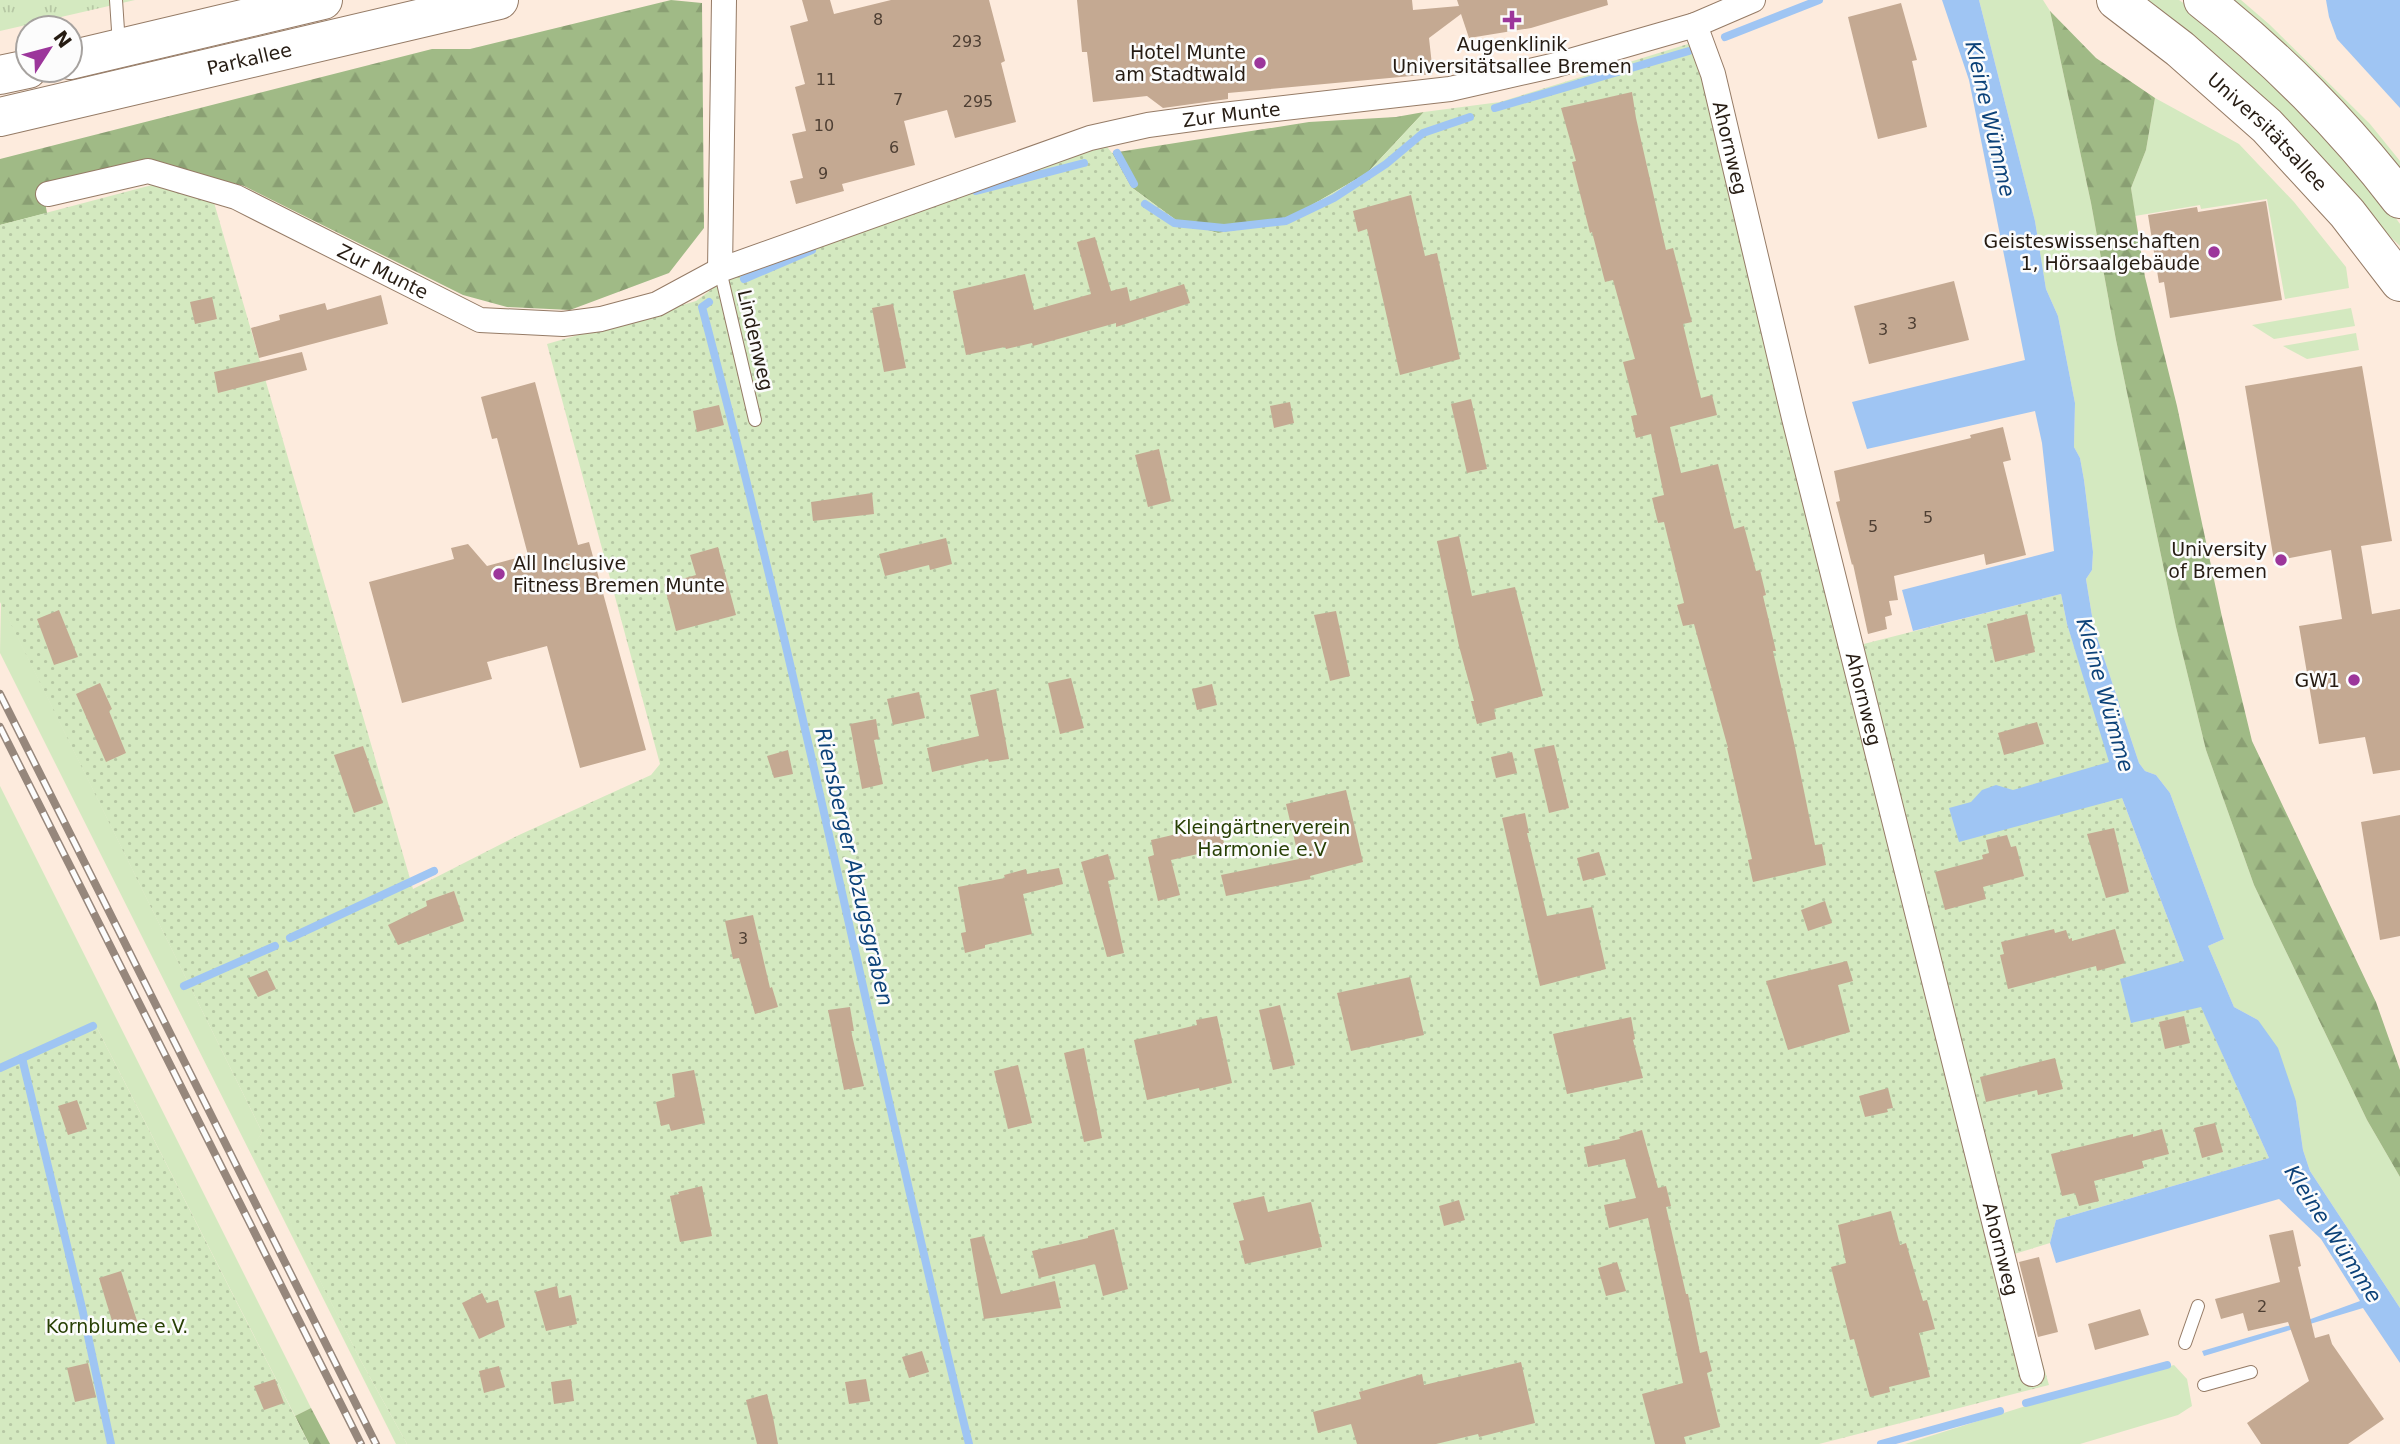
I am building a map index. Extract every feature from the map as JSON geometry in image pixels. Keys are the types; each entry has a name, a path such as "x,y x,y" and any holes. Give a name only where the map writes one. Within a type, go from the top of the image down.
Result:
{"main road":[{"name":"Parkallee","path":"84,57 323,0"},
{"name":"Parkallee","path":"0,117 499,0"},
{"name":"Universitätsallee","path":"2116,0 2180,50 2267,125 2347,213 2400,282"},
{"path":"2203,0 2252,41 2306,93 2379,172 2400,199"}],"street":[{"path":"720,270 724,0"},
{"name":"Zur Munte","path":"48,194 148,171 236,197 480,320 563,324 601,319 656,304 720,270 1090,138 1149,125 1214,116 1450,89 1556,65 1695,25 1753,0"},
{"name":"Ahornweg","path":"1695,25 1713,74 1794,418 2032,1374"}],"lane":[{"path":"116,0 120,48"},
{"name":"Lindenweg","path":"720,270 755,420"},
{"path":"2185,1343 2198,1306"},
{"path":"2204,1385 2251,1372"}],"green space":[{"path":"0,0 135,0 74,14 14,14 14,28 0,31"},
{"path":"671,0 702,3 704,228 669,273 570,310 507,307 463,295 244,186 148,161 42,186 47,213 0,225 0,159 432,49 470,49"},
{"path":"1979,0 2043,0 2050,11 2176,627 2206,750 2254,885 2367,1120 2400,1177 2400,1308 2310,1171 2303,1150 2296,1101 2258,1020 2234,1007 2208,946 2224,939 2170,793 2156,775 2145,771 2139,763 2094,628 2086,579 2092,570 2093,552 2084,480 2080,458 2074,447 2075,403 2058,316 2046,289 2035,221"},
{"path":"2142,0 2179,0 2199,14 2363,172 2400,224 2400,246"},
{"path":"2225,0 2241,0 2370,124 2400,161 2400,176"},
{"path":"2050,11 2096,58 2155,98 2146,150 2131,188 2145,277 2177,406 2222,617 2252,741 2376,1002 2400,1070 2400,1177 2367,1120 2254,885 2206,750 2176,627"},
{"name":"Kleingärtnerverein Harmonie e.V","path":"1688,44 1698,56 1844,649 2061,594 2067,624 2122,798 2184,961 2131,1022 2201,1006 2269,1158 2056,1220 2050,1243 2011,1255 2049,1385 1819,1444 407,1444 361,1361 252,1148 262,1132 0,602 0,225 152,185 213,199 413,889 519,835 651,775 660,764 547,344 696,301 736,271 1104,143 1131,187 1180,223 1218,233 1279,224 1367,173 1424,112 1500,102"},
{"path":"2155,98 2239,144 2294,202 2346,267 2349,288 2285,299 2267,199 2201,209 2200,205 2135,216 2131,188 2146,150"},
{"path":"1424,112 1367,173 1279,224 1218,233 1180,223 1131,187 1112,153 1309,122 1396,117"},
{"path":"2351,308 2355,326 2274,339 2252,325"},
{"path":"2356,333 2359,350 2307,359 2283,346"},
{"path":"1,603 262,1132 253,1148 361,1361 407,1444 396,1444 0,653"},
{"path":"0,786 311,1408 295,1416 94,1022 0,1065"},
{"name":"Kornblume e.V.","path":"94,1022 309,1444 0,1444 0,1065"},
{"path":"2174,1365 2187,1379 2192,1406 2178,1415 2080,1444 1905,1444 2029,1405"},
{"path":"311,1408 330,1444 309,1444 295,1416"}],"water":[{"name":"Kleine Wümme","path":"1942,0 1979,0 2035,221 2046,289 2058,316 2075,403 2074,447 2080,458 2084,480 2093,552 2092,570 2086,579 2094,628 2139,763 2145,771 2156,775 2170,793 2224,939 2208,946 2234,1007 2258,1020 2278,1048 2296,1101 2303,1150 2310,1171 2400,1308 2400,1363 2363,1308 2204,1356 2202,1351 2308,1320 2360,1301 2321,1239 2279,1199 2056,1263 2050,1243 2056,1220 2269,1158 2201,1007 2131,1023 2120,979 2184,961 2122,798 1959,842 1949,808 1971,802 1982,790 1996,785 2013,790 2109,762 2067,624 2061,594 1913,631 1902,590 2054,551 2042,443 2035,411 1867,449 1852,402 2025,360 1969,80"},
{"path":"2326,0 2400,0 2400,108 2337,39"}],"building":[{"path":"802,0 830,0 834,14 891,0 989,0 1005,61 1001,63 1016,122 955,138 947,110 904,121 915,165 842,184 844,191 796,204 790,181 803,178 792,134 806,131 795,87 805,84 790,26 808,21"},
{"name":"Hotel Munte am Stadtwald","path":"1077,0 1412,0 1413,10 1459,6 1457,0 1607,0 1608,5 1531,28 1469,38 1461,14 1429,38 1433,74 1228,93 1228,99 1163,108 1147,96 1093,102 1087,52 1082,52"},
{"path":"1901,3 1917,60 1912,61 1927,127 1878,139 1848,17"},
{"path":"1632,92 1666,250 1673,248 1692,322 1683,324 1701,398 1712,395 1717,415 1670,427 1681,473 1718,464 1734,529 1744,526 1756,571 1760,570 1766,595 1763,596 1776,651 1773,651 1815,845 1822,844 1826,865 1753,882 1748,860 1752,859 1728,748 1694,624 1683,626 1677,605 1684,603 1664,522 1658,523 1652,498 1664,495 1651,434 1636,438 1631,416 1637,415 1623,362 1635,359 1613,280 1605,282 1592,232 1590,233 1572,162 1576,161 1561,108"},
{"path":"1411,195 1425,256 1437,253 1460,359 1400,375 1367,229 1358,232 1353,211"},
{"name":"Geisteswissenschaften 1, Hörsaalgebäude","path":"2266,201 2282,300 2170,318 2164,282 2159,283 2148,215 2197,207 2198,212"},
{"path":"1095,237 1111,291 1127,287 1130,301 1184,284 1190,303 1116,327 1116,323 1033,346 1032,343 966,355 953,291 1025,274 1034,310 1091,294 1077,242"},
{"path":"1954,281 1969,340 1869,364 1854,306"},
{"path":"381,295 388,324 259,358 251,328 280,320 279,315 325,303 327,310"},
{"path":"212,297 217,319 195,324 190,302"},
{"path":"893,304 906,368 884,372 872,308"},
{"path":"302,352 307,370 218,393 214,372"},
{"name":"GW1","path":"2362,366 2392,541 2361,546 2372,614 2400,609 2400,770 2373,774 2365,737 2319,744 2299,626 2342,619 2331,550 2274,561 2245,386"},
{"name":"All Inclusive Fitness Bremen Munte","path":"535,382 578,545 589,542 646,750 580,768 547,646 487,662 492,679 402,703 369,582 454,559 451,548 468,544 487,566 528,555 497,438 492,439 481,397"},
{"path":"1471,399 1487,469 1467,473 1451,404"},
{"path":"1290,402 1294,423 1274,428 1270,406"},
{"path":"719,405 724,425 697,432 693,411"},
{"path":"2003,427 2011,460 2003,462 2026,555 1986,565 1984,554 1894,576 1898,600 1889,601 1892,615 1885,617 1887,629 1868,634 1836,502 1840,501 1834,471 1971,438 1970,435"},
{"path":"1159,449 1171,501 1148,507 1135,455"},
{"path":"872,493 874,514 813,521 811,502"},
{"path":"1459,536 1472,596 1515,587 1543,696 1494,709 1496,719 1477,724 1437,541"},
{"path":"946,538 952,564 930,570 929,565 885,576 879,554"},
{"path":"718,547 736,615 676,631 664,584 696,575 690,555"},
{"path":"59,610 78,657 54,665 37,619"},
{"path":"1336,611 1350,676 1330,681 1314,615"},
{"path":"2027,614 2035,652 1995,662 1987,624"},
{"path":"1071,678 1084,728 1060,734 1048,683"},
{"path":"100,683 112,709 109,711 126,753 106,762 76,694"},
{"path":"1212,684 1217,705 1197,710 1192,689"},
{"path":"996,689 1009,759 989,762 988,759 932,772 927,748 979,736 970,695"},
{"path":"919,692 925,718 893,725 887,699"},
{"path":"876,719 879,739 874,740 883,784 862,789 850,724"},
{"path":"2037,722 2044,744 2004,755 1998,733"},
{"path":"1554,745 1569,808 1549,813 1534,749"},
{"path":"363,746 383,803 354,813 334,755"},
{"path":"788,750 793,774 774,778 767,756"},
{"path":"1512,752 1517,773 1496,778 1491,757"},
{"path":"1346,790 1363,862 1310,876 1311,879 1226,896 1221,875 1299,859 1286,804"},
{"path":"1525,813 1527,833 1547,916 1592,907 1606,969 1540,986 1502,818"},
{"path":"2400,815 2400,936 2380,940 2361,822"},
{"path":"1220,824 1225,848 1171,860 1180,895 1158,901 1148,857 1154,855 1151,840"},
{"path":"2114,828 2129,892 2106,898 2087,834"},
{"path":"2007,835 2011,847 2016,846 2024,876 1983,887 1986,899 1945,910 1935,872 1983,859 1982,855 1989,853 1986,840"},
{"path":"1599,852 1606,875 1583,881 1577,858"},
{"path":"1108,854 1115,879 1108,881 1124,953 1107,957 1081,862"},
{"path":"1059,868 1063,884 1023,894 1032,934 985,945 985,948 965,953 961,933 966,932 958,887 1005,878 1004,875 1026,869 1027,874"},
{"path":"454,891 464,921 398,945 388,925 427,906 426,901"},
{"path":"1825,901 1832,923 1808,931 1801,910"},
{"path":"753,915 770,988 772,987 778,1007 755,1014 739,958 733,959 725,921"},
{"path":"2054,929 2055,933 2066,930 2072,941 2115,929 2125,963 2097,971 2096,966 2008,989 2000,955 2004,954 2001,942"},
{"path":"1847,961 1853,981 1838,985 1850,1032 1788,1050 1766,981"},
{"path":"267,970 276,989 258,997 248,978"},
{"path":"1410,977 1424,1035 1351,1051 1337,993"},
{"path":"1280,1005 1295,1065 1273,1070 1259,1010"},
{"path":"850,1007 854,1031 851,1031 864,1086 844,1090 828,1010"},
{"path":"1217,1016 1232,1083 1147,1100 1134,1040 1197,1025 1196,1020"},
{"path":"2184,1016 2190,1043 2165,1049 2159,1022"},
{"path":"1631,1017 1633,1040 1643,1078 1567,1094 1553,1034"},
{"path":"1084,1048 1102,1138 1084,1142 1064,1053"},
{"path":"2055,1058 2063,1089 2038,1095 2037,1090 1986,1102 1980,1077"},
{"path":"1018,1065 1032,1123 1008,1129 994,1071"},
{"path":"694,1070 705,1123 671,1131 669,1124 661,1126 656,1102 675,1097 672,1074"},
{"path":"1888,1088 1893,1108 1887,1109 1888,1112 1865,1117 1859,1096"},
{"path":"77,1100 87,1129 68,1135 58,1106"},
{"path":"2215,1123 2223,1152 2202,1158 2194,1128"},
{"path":"2162,1129 2169,1154 2142,1161 2144,1168 2094,1181 2099,1201 2079,1206 2075,1193 2062,1196 2051,1154"},
{"path":"1642,1130 1658,1188 1666,1186 1671,1206 1666,1207 1700,1353 1707,1351 1712,1371 1707,1373 1720,1427 1684,1437 1686,1444 1655,1444 1642,1394 1683,1383 1648,1218 1609,1228 1604,1205 1636,1198 1625,1159 1588,1167 1584,1147 1620,1139 1619,1137"},
{"path":"702,1186 712,1236 680,1242 670,1196"},
{"path":"1264,1196 1268,1212 1311,1202 1322,1247 1245,1264 1239,1241 1244,1240 1233,1203"},
{"path":"1459,1200 1465,1220 1444,1226 1439,1206"},
{"path":"1891,1211 1900,1245 1906,1243 1923,1301 1927,1300 1935,1329 1919,1333 1930,1377 1889,1387 1890,1392 1870,1397 1854,1339 1850,1340 1831,1267 1846,1263 1838,1225"},
{"path":"1114,1229 1128,1289 1103,1296 1095,1264 1039,1278 1032,1251"},
{"path":"2293,1230 2301,1266 2298,1267 2315,1338 2329,1334 2332,1344 2384,1419 2348,1444 2261,1444 2247,1423 2309,1381 2288,1322 2248,1331 2243,1313 2221,1319 2215,1299 2280,1282 2269,1235"},
{"path":"984,1236 1001,1294 1055,1281 1061,1308 984,1319 970,1239"},
{"path":"2039,1257 2058,1332 2038,1337 2019,1262"},
{"path":"1617,1262 1626,1291 1606,1296 1598,1268"},
{"path":"121,1271 139,1327 116,1334 99,1278"},
{"path":"557,1286 559,1298 571,1295 577,1324 546,1331 535,1292"},
{"path":"482,1293 487,1303 498,1300 505,1327 479,1339 462,1303"},
{"path":"2140,1309 2149,1335 2095,1350 2088,1324"},
{"path":"922,1351 929,1372 909,1378 902,1357"},
{"path":"1521,1362 1535,1423 1436,1444 1357,1444 1351,1424 1318,1433 1313,1412 1361,1399 1359,1392 1422,1374 1424,1385"},
{"path":"88,1363 96,1397 75,1402 67,1368"},
{"path":"499,1366 505,1387 484,1393 479,1371"},
{"path":"275,1379 284,1403 264,1410 254,1386"},
{"path":"571,1379 574,1401 554,1404 551,1382"},
{"path":"866,1379 870,1401 849,1404 845,1382"},
{"path":"767,1394 778,1444 757,1444 746,1400"}],"waterway":[{"name":"Riensberger Abzugsgraben","path":"1725,37 1819,0"},
{"name":"Riensberger Abzugsgraben","path":"1495,108 1689,51"},
{"name":"Riensberger Abzugsgraben","path":"1145,204 1174,223 1224,228 1286,221 1334,198 1386,164 1423,133 1470,117"},
{"name":"Riensberger Abzugsgraben","path":"1117,153 1134,184"},
{"name":"Riensberger Abzugsgraben","path":"976,191 1084,163"},
{"name":"Riensberger Abzugsgraben","path":"744,279 812,250"},
{"name":"Riensberger Abzugsgraben","path":"709,302 702,307 773,591 969,1444"},
{"path":"290,938 434,871"},
{"path":"184,986 275,946"},
{"path":"0,1068 93,1026"},
{"path":"22,1058 82,1308 111,1444"},
{"path":"2026,1403 2167,1365"},
{"path":"1881,1444 2000,1411"}],"railway":[{"path":"0,694 376,1444"},
{"path":"0,727 361,1444"}],"place":[{"name":"Augenklinik Universitätsallee Bremen","path":"1512,20"},
{"name":"Hotel Munte am Stadtwald","path":"1260,63"},
{"name":"Geisteswissenschaften 1, Hörsaalgebäude","path":"2214,252"},
{"name":"University of Bremen","path":"2281,560"},
{"name":"All Inclusive Fitness Bremen Munte","path":"499,574"},
{"name":"GW1","path":"2354,680"}]}
